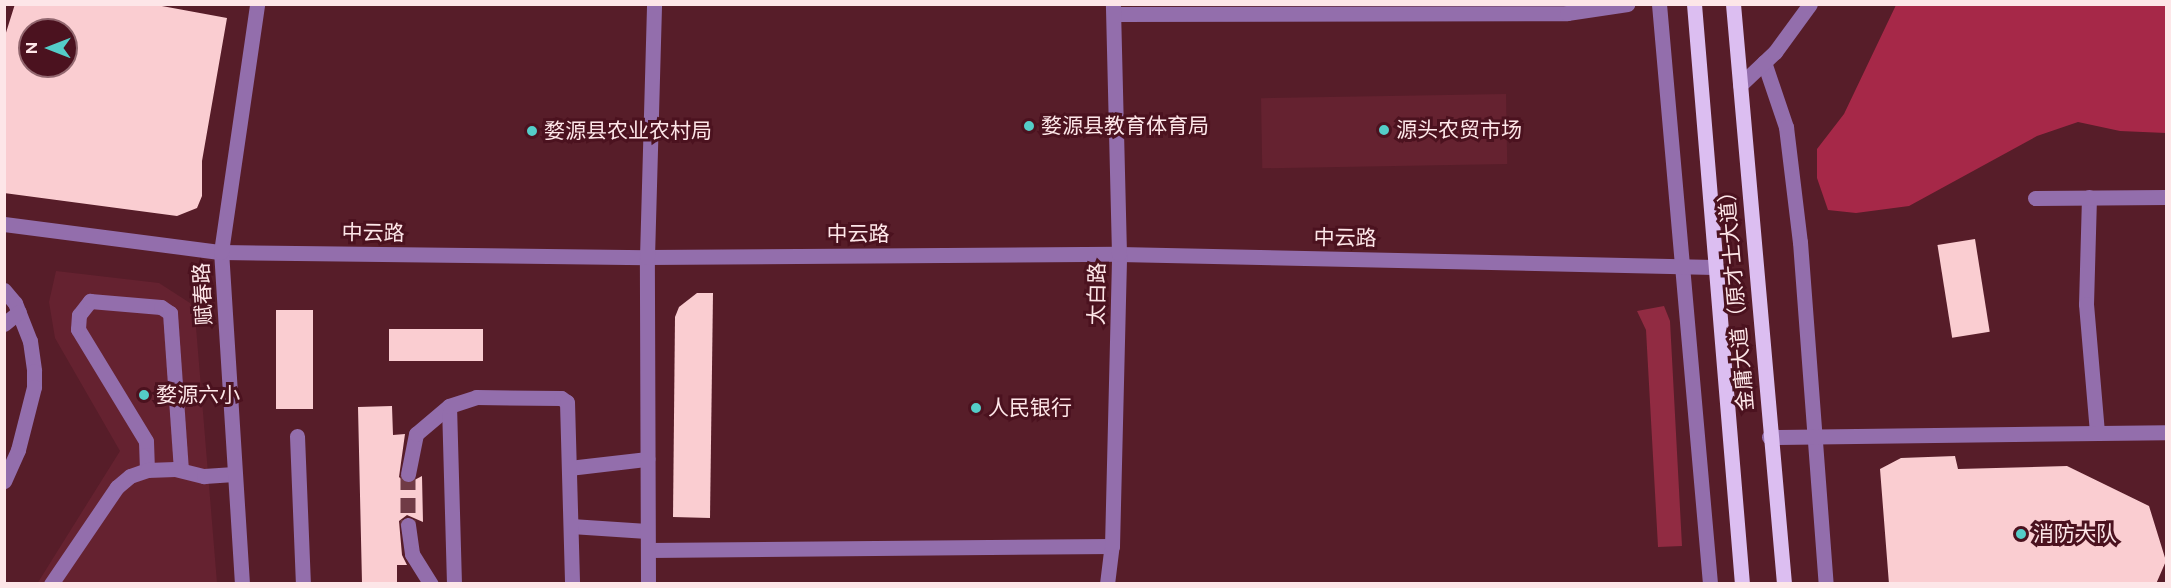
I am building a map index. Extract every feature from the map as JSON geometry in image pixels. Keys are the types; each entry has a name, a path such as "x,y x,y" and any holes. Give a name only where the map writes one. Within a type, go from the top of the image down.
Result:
{"main road":[{"name":"金庸大道（原才士大道）","path":"1695,4 1714,267 1742,584"},
{"name":"金庸大道（原才士大道）","path":"1733,4 1769,437 1784,584"}],"street":[{"name":"赋春路","path":"242,584 221,252 257,4"},
{"path":"648,584 646,257 654,4"},
{"path":"1114,9 1567,13 1627,4"},
{"path":"1659,4 1710,584"},
{"path":"1740,85 1764,62 1810,4"},
{"name":"太白路","path":"1107,584 1112,546 1119,254 1114,9"},
{"path":"1764,62 1786,127 1800,242 1826,584"},
{"path":"2089,197 2086,304 2097,433"},
{"path":"2035,198 2166,197"},
{"name":"中云路","path":"4,224 221,252 646,257 1119,254 1714,267"},
{"path":"4,290 19,312 30,341 34,387 18,450 4,481"},
{"path":"147,470 146,441 78,329 79,315 90,301 161,307 170,314 181,470"},
{"path":"4,324 19,312"},
{"path":"408,474 416,434 449,406 476,397 561,398 567,402 572,584"},
{"path":"449,406 454,584"},
{"path":"1769,437 2166,432"},
{"path":"297,436 303,584"},
{"path":"569,468 647,459"},
{"path":"51,584 117,488 130,476 147,470 181,470 204,476 234,474"},
{"path":"408,525 412,554 431,584"},
{"path":"571,526 647,531"},
{"path":"648,550 1112,546"}],"shaded area":[{"path":"1896,5 2166,5 2166,133 2120,131 2078,122 2037,136 1909,206 1856,213 1828,210 1817,178 1817,149 1844,114"},
{"name":"源头农贸市场","path":"1506,94 1507,164 1262,168 1261,98"},
{"name":"婺源六小","path":"56,271 159,283 190,303 195,315 217,583 37,584 120,451 55,338 49,302"},
{"path":"1664,306 1670,321 1682,546 1658,547 1646,330 1637,311"}],"building":[{"path":"15,4 151,4 227,18 202,161 202,196 197,208 177,216 4,193 4,39"},
{"path":"1975,239 1990,332 1952,338 1937,245"},
{"path":"697,293 713,293 710,518 673,517 675,317 679,307"},
{"path":"276,310 313,310 313,409 276,409"},
{"path":"389,329 483,329 483,361 389,361"},
{"path":"392,406 393,435 405,434 399,477 407,484 422,476 423,522 407,515 399,521 402,555 407,565 397,565 397,583 362,583 358,407"},
{"name":"消防大队","path":"1955,456 1958,469 2067,466 2149,506 2166,561 2156,584 1889,584 1880,469 1901,458"}],"tunnel":[{"path":"408,474 408,525"}],"place":[{"name":"婺源县教育体育局","path":"1029,126"},
{"name":"源头农贸市场","path":"1384,130"},
{"name":"婺源县农业农村局","path":"532,131"},
{"name":"婺源六小","path":"144,395"},
{"name":"人民银行","path":"976,408"},
{"name":"消防大队","path":"2021,534"}]}
